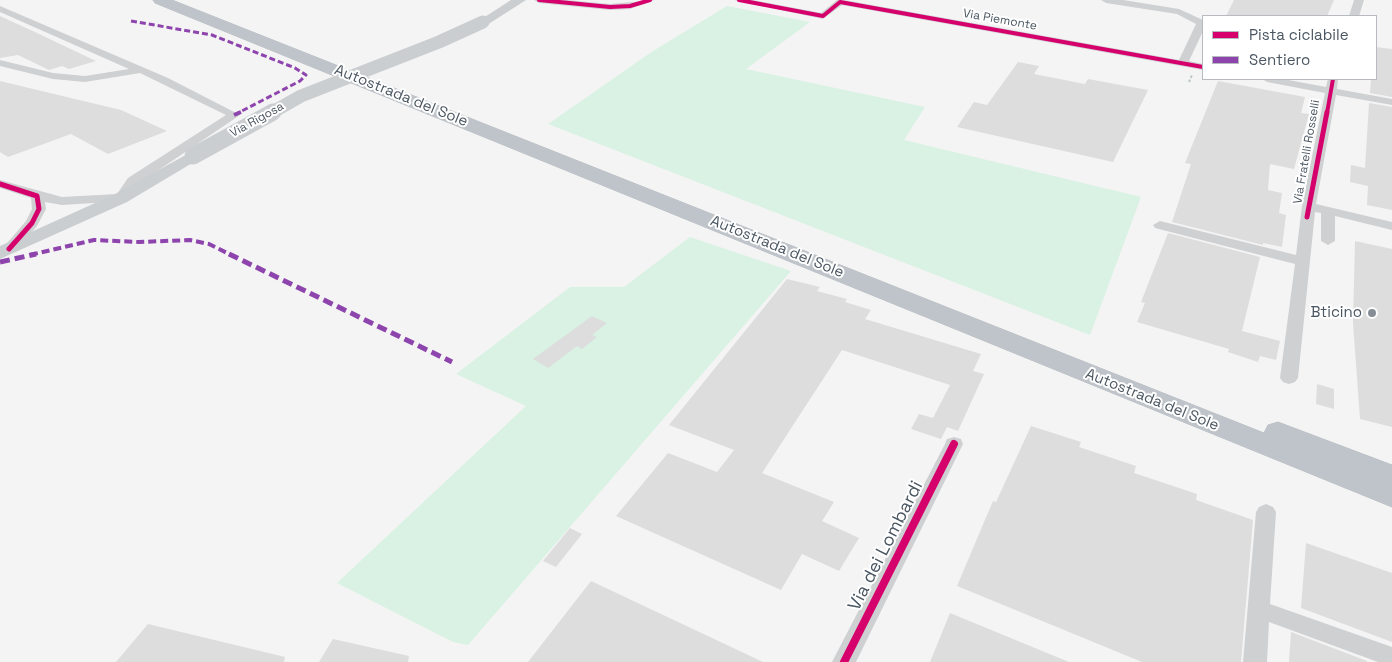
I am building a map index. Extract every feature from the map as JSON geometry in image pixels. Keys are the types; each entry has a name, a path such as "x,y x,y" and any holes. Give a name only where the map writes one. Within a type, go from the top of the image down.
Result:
{"highway":[{"name":"Autostrada del Sole","path":"160,0 1392,496"},
{"name":"Autostrada del Sole","path":"183,0 1392,477"}],"main road":[{"name":"Via Rigosa","path":"5,251 194,156 301,96 439,42 483,22 520,0"}],"street":[{"path":"539,0 610,7 630,6 650,0"},
{"name":"Via Piemonte","path":"739,0 822,16 840,2 1202,67"},
{"path":"1106,0 1179,12 1200,22 1183,63"},
{"path":"1354,15 1359,0"},
{"path":"0,9 142,70 234,114 124,192 62,201 38,196 0,184"},
{"path":"0,63 53,76 85,79 142,70"},
{"path":"1280,80 1331,84 1392,102"},
{"name":"Via Fratelli Rosselli","path":"1308,212 1331,84"},
{"path":"5,251 32,223 39,209 38,196"},
{"path":"1328,210 1328,241"},
{"path":"1288,378 1308,212 1328,210 1392,226"},
{"path":"1160,225 1302,261"},
{"name":"Via dei Lombardi","path":"844,662 954,444"},
{"path":"1255,662 1266,512"},
{"path":"1259,609 1392,658"}],"green space":[{"path":"727,6 810,22 746,69 925,107 904,140 1141,197 1090,335 548,124 653,51"},
{"path":"690,237 791,271 468,645 453,642 337,583 526,406 456,374 570,287 624,287"}],"building":[{"path":"1234,0 1334,0 1327,15 1226,15"},
{"path":"0,16 96,61 69,69 62,66 49,70 18,55 0,58"},
{"path":"1377,47 1392,49 1392,97 1370,93 1371,80 1377,80"},
{"path":"1018,62 1039,66 1034,74 1085,84 1088,79 1148,90 1113,162 957,127 974,102 987,105"},
{"path":"0,81 121,110 167,131 108,154 71,134 8,157 0,152"},
{"path":"1218,81 1305,97 1301,113 1309,114 1294,169 1270,164 1268,190 1282,193 1279,213 1286,215 1282,247 1263,243 1263,245 1172,222 1191,164 1185,163"},
{"path":"1369,103 1392,107 1392,210 1367,205 1368,186 1350,182 1351,165 1365,168"},
{"path":"1168,233 1260,257 1242,331 1280,341 1276,360 1260,356 1258,362 1228,352 1229,349 1137,322 1145,303 1141,302"},
{"name":"Bticino","path":"1355,241 1392,249 1392,427 1360,419 1353,323"},
{"path":"787,279 820,287 817,291 847,299 845,302 871,310 865,319 981,354 973,371 984,374 958,431 947,427 941,439 911,429 919,414 933,418 950,385 842,350 762,473 834,502 822,521 859,538 839,571 802,554 781,590 616,516 668,453 717,472 734,450 669,425"},
{"path":"592,316 607,323 592,335 597,337 582,349 577,346 548,368 533,359"},
{"path":"1317,384 1334,389 1334,409 1316,404"},
{"path":"1031,426 1081,442 1079,447 1136,466 1134,473 1197,494 1196,500 1253,520 1241,662 1142,662 957,586 993,501 996,502"},
{"path":"570,528 582,534 556,567 543,561"},
{"path":"1306,543 1392,573 1392,642 1301,608"},
{"path":"591,581 763,662 528,662"},
{"path":"950,613 1069,662 930,662"},
{"path":"148,624 285,657 284,662 116,662"},
{"path":"1291,632 1367,661 1367,662 1289,662"},
{"path":"333,639 409,656 408,662 319,662"}],"marked path":[{"path":"131,21 212,35 295,68 306,75 300,81 234,115"},
{"path":"0,262 94,240 139,242 190,240 209,244 452,362"}],"cycle path":[{"path":"539,0 610,7 630,6 650,0"},
{"path":"739,0 823,16 840,2 1202,67"},
{"path":"1307,217 1333,80"},
{"path":"0,184 37,196 39,209 32,223 9,249"},
{"path":"844,662 954,444"}],"place":[{"name":"Bticino","path":"1372,313"}]}
